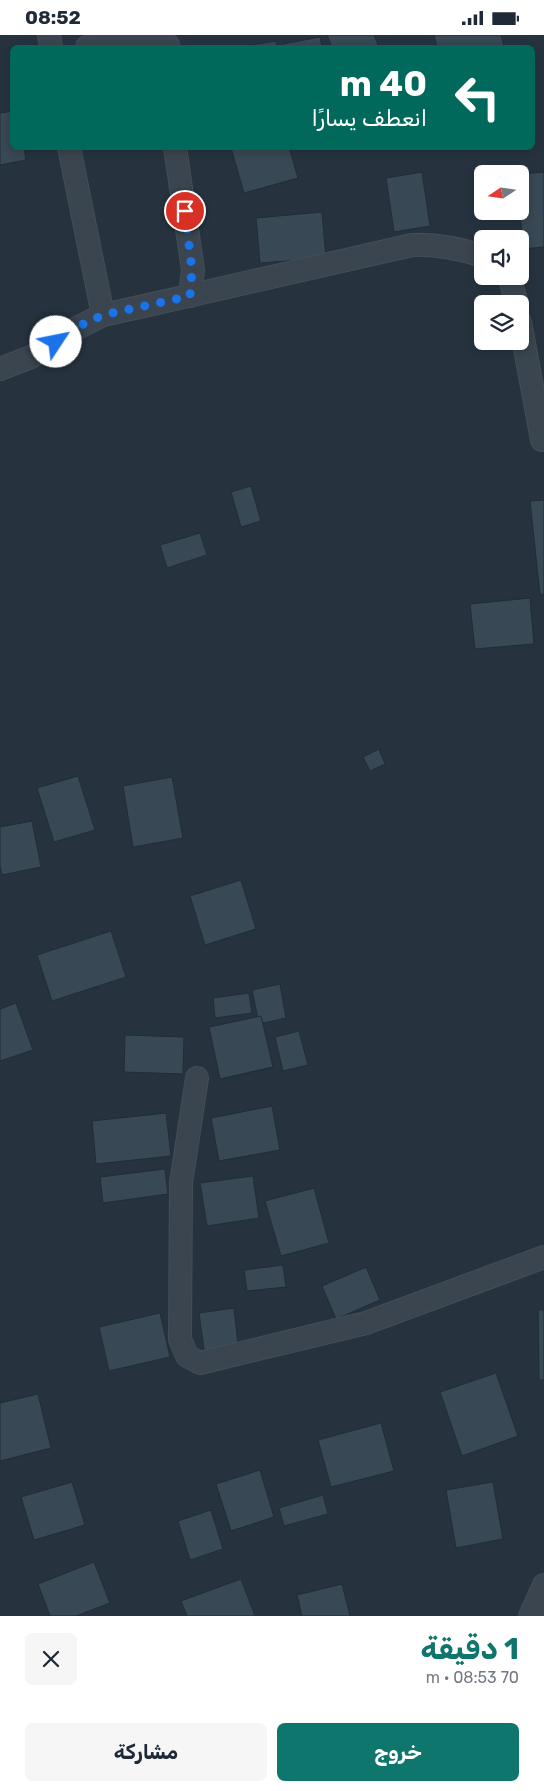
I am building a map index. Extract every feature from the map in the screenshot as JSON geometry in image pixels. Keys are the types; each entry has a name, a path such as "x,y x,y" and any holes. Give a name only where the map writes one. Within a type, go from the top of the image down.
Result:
{"street":[{"path":"99,45 124,41 171,42"},
{"path":"70,150 103,315"},
{"path":"175,150 192,270 190,296"},
{"path":"0,369 31,357 77,327 103,315 412,245 433,244 448,246 474,254"},
{"path":"525,350 542,440"},
{"path":"197,1078 181,1183 180,1339 186,1356 200,1363 366,1323 544,1257"},
{"path":"530,1616 544,1585"}],"building":[{"path":"327,35 374,35 378,45 331,45"},
{"path":"434,35 501,35 504,45 436,45"},
{"path":"320,37 322,45 283,45"},
{"path":"276,41 277,45 251,45"},
{"path":"10,111 10,150 24,150 26,160 0,165 0,113"},
{"path":"232,150 290,150 298,178 244,193"},
{"path":"422,172 430,226 394,232 386,178"},
{"path":"544,172 544,247 529,248 529,230 522,230 521,220 529,220 529,173"},
{"path":"322,212 326,258 260,263 256,218"},
{"path":"251,486 261,521 241,527 231,492"},
{"path":"544,500 544,594 540,595 530,501"},
{"path":"200,533 207,555 167,568 160,545"},
{"path":"530,598 534,644 475,649 470,604"},
{"path":"379,749 385,764 370,771 363,757"},
{"path":"78,776 95,830 54,842 37,788"},
{"path":"172,777 183,838 133,847 123,786"},
{"path":"32,821 41,867 2,875 0,866 0,827"},
{"path":"241,880 256,929 205,945 190,896"},
{"path":"111,931 126,977 52,1001 37,955"},
{"path":"280,984 286,1018 259,1024 252,990"},
{"path":"249,993 252,1013 215,1018 213,998"},
{"path":"16,1003 33,1050 0,1061 0,1009"},
{"path":"261,1016 273,1067 220,1079 209,1027"},
{"path":"299,1031 308,1065 283,1071 275,1037"},
{"path":"125,1035 184,1037 183,1074 124,1072"},
{"path":"272,1106 280,1150 219,1161 211,1118"},
{"path":"166,1113 171,1156 96,1164 92,1121"},
{"path":"165,1169 168,1194 103,1203 100,1177"},
{"path":"253,1176 259,1218 207,1226 200,1183"},
{"path":"314,1188 329,1243 281,1256 265,1201"},
{"path":"283,1265 286,1287 247,1291 244,1270"},
{"path":"366,1267 380,1300 336,1319 322,1286"},
{"path":"234,1308 238,1345 204,1350 199,1313"},
{"path":"538,1310 544,1310 544,1380 539,1380"},
{"path":"160,1313 170,1357 109,1371 99,1327"},
{"path":"496,1373 518,1436 462,1456 440,1392"},
{"path":"38,1394 51,1448 0,1461 0,1403"},
{"path":"381,1423 394,1471 331,1487 318,1440"},
{"path":"260,1470 274,1517 231,1531 216,1484"},
{"path":"72,1482 85,1525 34,1540 21,1497"},
{"path":"493,1482 503,1539 456,1548 446,1490"},
{"path":"323,1495 328,1514 284,1526 279,1508"},
{"path":"211,1510 223,1549 190,1560 178,1521"},
{"path":"94,1562 110,1603 76,1616 50,1616 38,1584"},
{"path":"241,1579 255,1616 187,1616 181,1601"},
{"path":"342,1584 350,1616 302,1616 297,1595"}],"route":[{"path":"56,342 77,327 103,315 190,296 192,270 185,211"}]}
